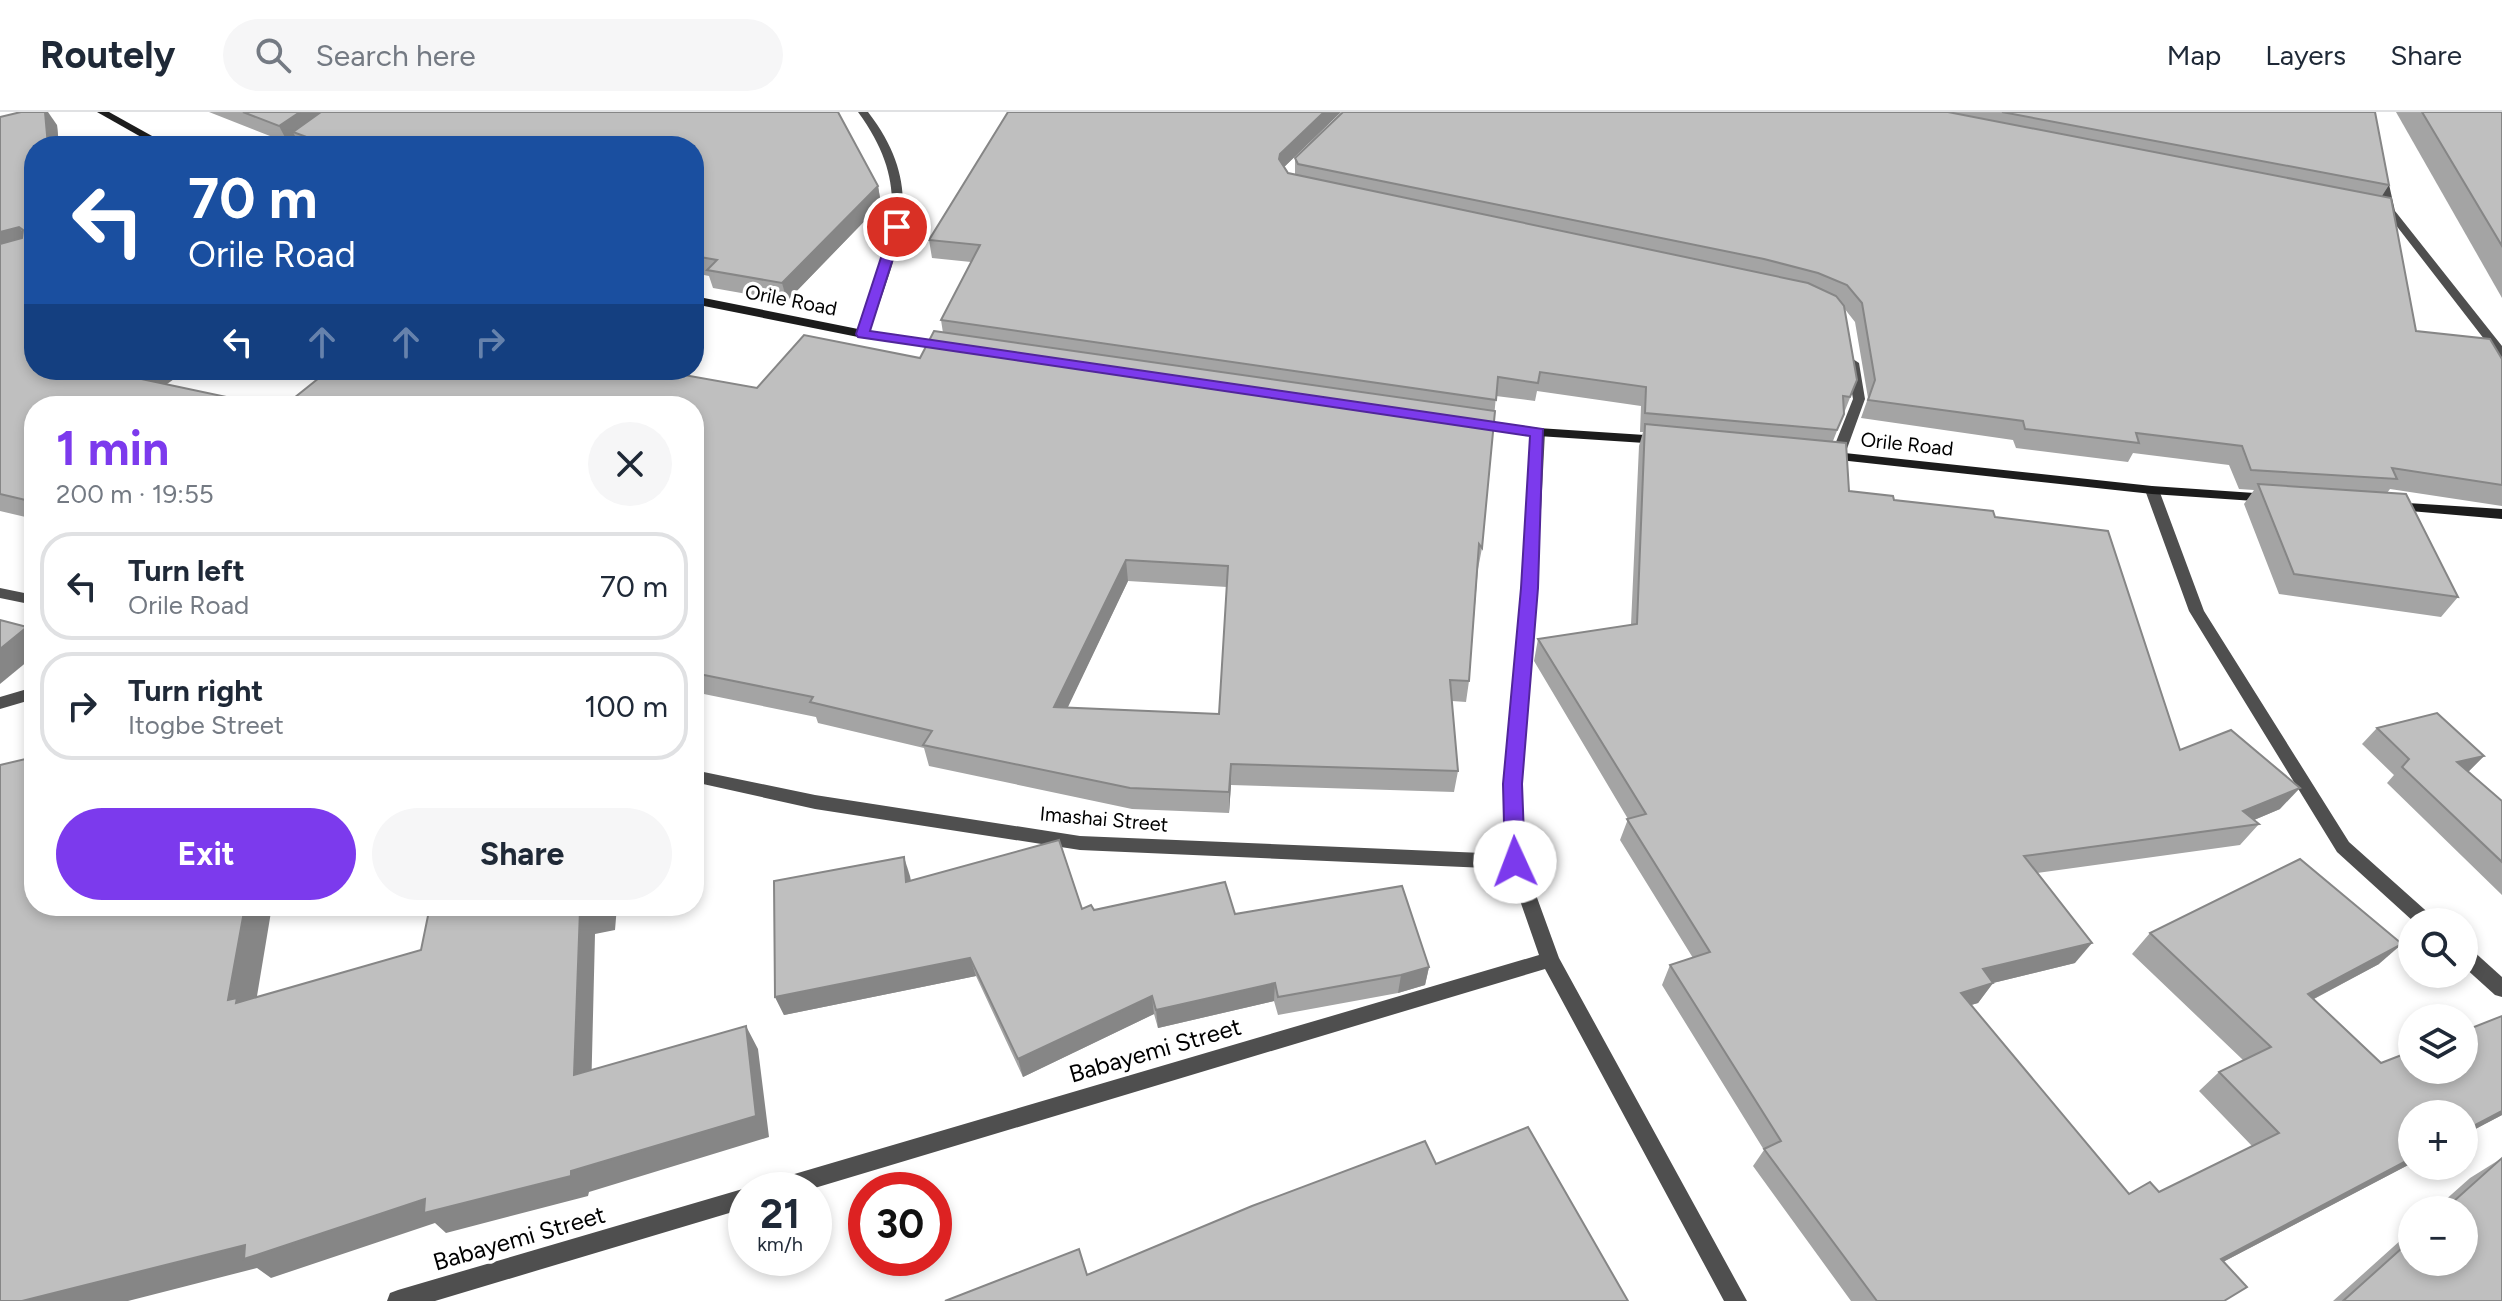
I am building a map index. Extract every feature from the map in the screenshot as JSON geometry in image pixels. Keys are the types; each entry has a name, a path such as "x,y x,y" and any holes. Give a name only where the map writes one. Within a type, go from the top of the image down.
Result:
{"street":[{"path":"102,112 146,136"},
{"path":"309,136 344,112"},
{"path":"863,112 877,129 894,167 897,227 863,334"},
{"path":"2377,151 2390,211 2502,354"},
{"path":"2374,208 2390,211"},
{"name":"Orile Road","path":"704,302 863,334 954,348"},
{"path":"1837,457 1859,399 1851,353"},
{"path":"1461,421 1538,432 1678,441"},
{"path":"1538,432 1530,588 1512,784 1515,862 1550,960 1736,1301"},
{"name":"Orile Road","path":"1809,454 2152,490 2287,499"},
{"path":"2152,490 2197,611 2343,847 2411,908"},
{"path":"2379,505 2502,514"},
{"path":"0,593 24,598"},
{"path":"0,703 24,696"},
{"name":"Imashai Street","path":"704,778 815,802 1080,843 1515,862"},
{"name":"Babayemi Street","path":"832,1173 1550,960"},
{"path":"2478,968 2502,989"},
{"name":"Babayemi Street","path":"398,1301 728,1203"}],"building":[{"path":"21,112 45,112 47,136 24,136 24,380 146,380 222,396 24,396 24,500 0,494 0,244 22,238 23,230 19,227 0,232 0,117"},
{"path":"243,112 300,112 279,126"},
{"path":"321,112 838,112 878,186 782,283 707,270 717,260 704,258 704,136 304,136 293,132"},
{"path":"1008,112 1324,112 1280,154 1279,159 1288,173 1808,283 1836,296 1844,306 1857,380 1850,397 1843,396 1844,414 1837,430 1645,413 1646,387 1540,372 1538,383 1498,377 1496,400 941,320 980,245 929,240"},
{"path":"1343,112 1948,112 2391,198 2416,331 2490,339 2502,359 2502,485 2392,468 2397,479 2251,470 2242,446 2136,433 2139,443 2025,429 2023,421 1868,400 1875,380 1862,303 1847,285 1818,273 1764,259 1298,164 1295,158"},
{"path":"2002,112 2375,112 2389,185"},
{"path":"2422,112 2502,112 2502,246"},
{"path":"934,331 1495,411 1482,548 1479,544 1469,681 1450,680 1458,771 1231,764 1229,792 1130,788 923,745 932,731 810,702 813,697 704,675 704,396 296,396 316,380 704,379 757,388 804,335 920,358","holes":["1126,560 1228,566 1219,714 1054,707"]},
{"path":"1645,424 1846,443 1849,491 1893,496 1894,500 1993,511 1995,517 2108,531 2180,750 2231,730 2300,788 2243,811 2259,824 2024,856 2092,943 1983,969 1993,983 1961,993 2129,1194 2150,1182 2159,1192 2279,1133 2219,1072 2271,1047 2150,933 2300,859 2398,941 2398,946 2308,994 2381,1063 2398,1056 2398,1084 2478,1084 2478,1025 2502,1016 2502,1111 2478,1124 2478,1100 2398,1100 2398,1165 2221,1259 2247,1287 2224,1301 1877,1301 1764,1149 1781,1141 1670,965 1710,952 1627,819 1646,814 1538,639 1637,624"},
{"path":"2258,484 2406,494 2458,597 2294,574"},
{"path":"0,620 24,626 24,629 0,649"},
{"path":"2437,713 2484,756 2457,762 2502,801 2502,862 2402,767 2409,759 2377,728"},
{"path":"24,759 24,916 243,916 228,1000 237,998 236,1003 421,950 428,916 580,916 574,1075 746,1026 756,1116 571,1171 571,1176 424,1213 425,1199 244,1259 245,1245 22,1301 0,1301 0,765"},
{"path":"1059,840 1082,909 1091,905 1094,910 1225,882 1235,914 1402,886 1429,967 1278,997 1275,983 1156,1010 1152,996 1018,1059 970,958 775,997 774,881 904,857 906,882"},
{"path":"1528,1127 1628,1301 945,1301 1079,1249 1087,1275 1252,1206 1425,1141 1436,1164"},
{"path":"2502,1158 2502,1301 2343,1301 2398,1252 2398,1276 2478,1276 2478,1196 2460,1196"}],"route":[{"path":"897,227 863,334 1538,432 1530,588 1512,784 1515,862"}]}
